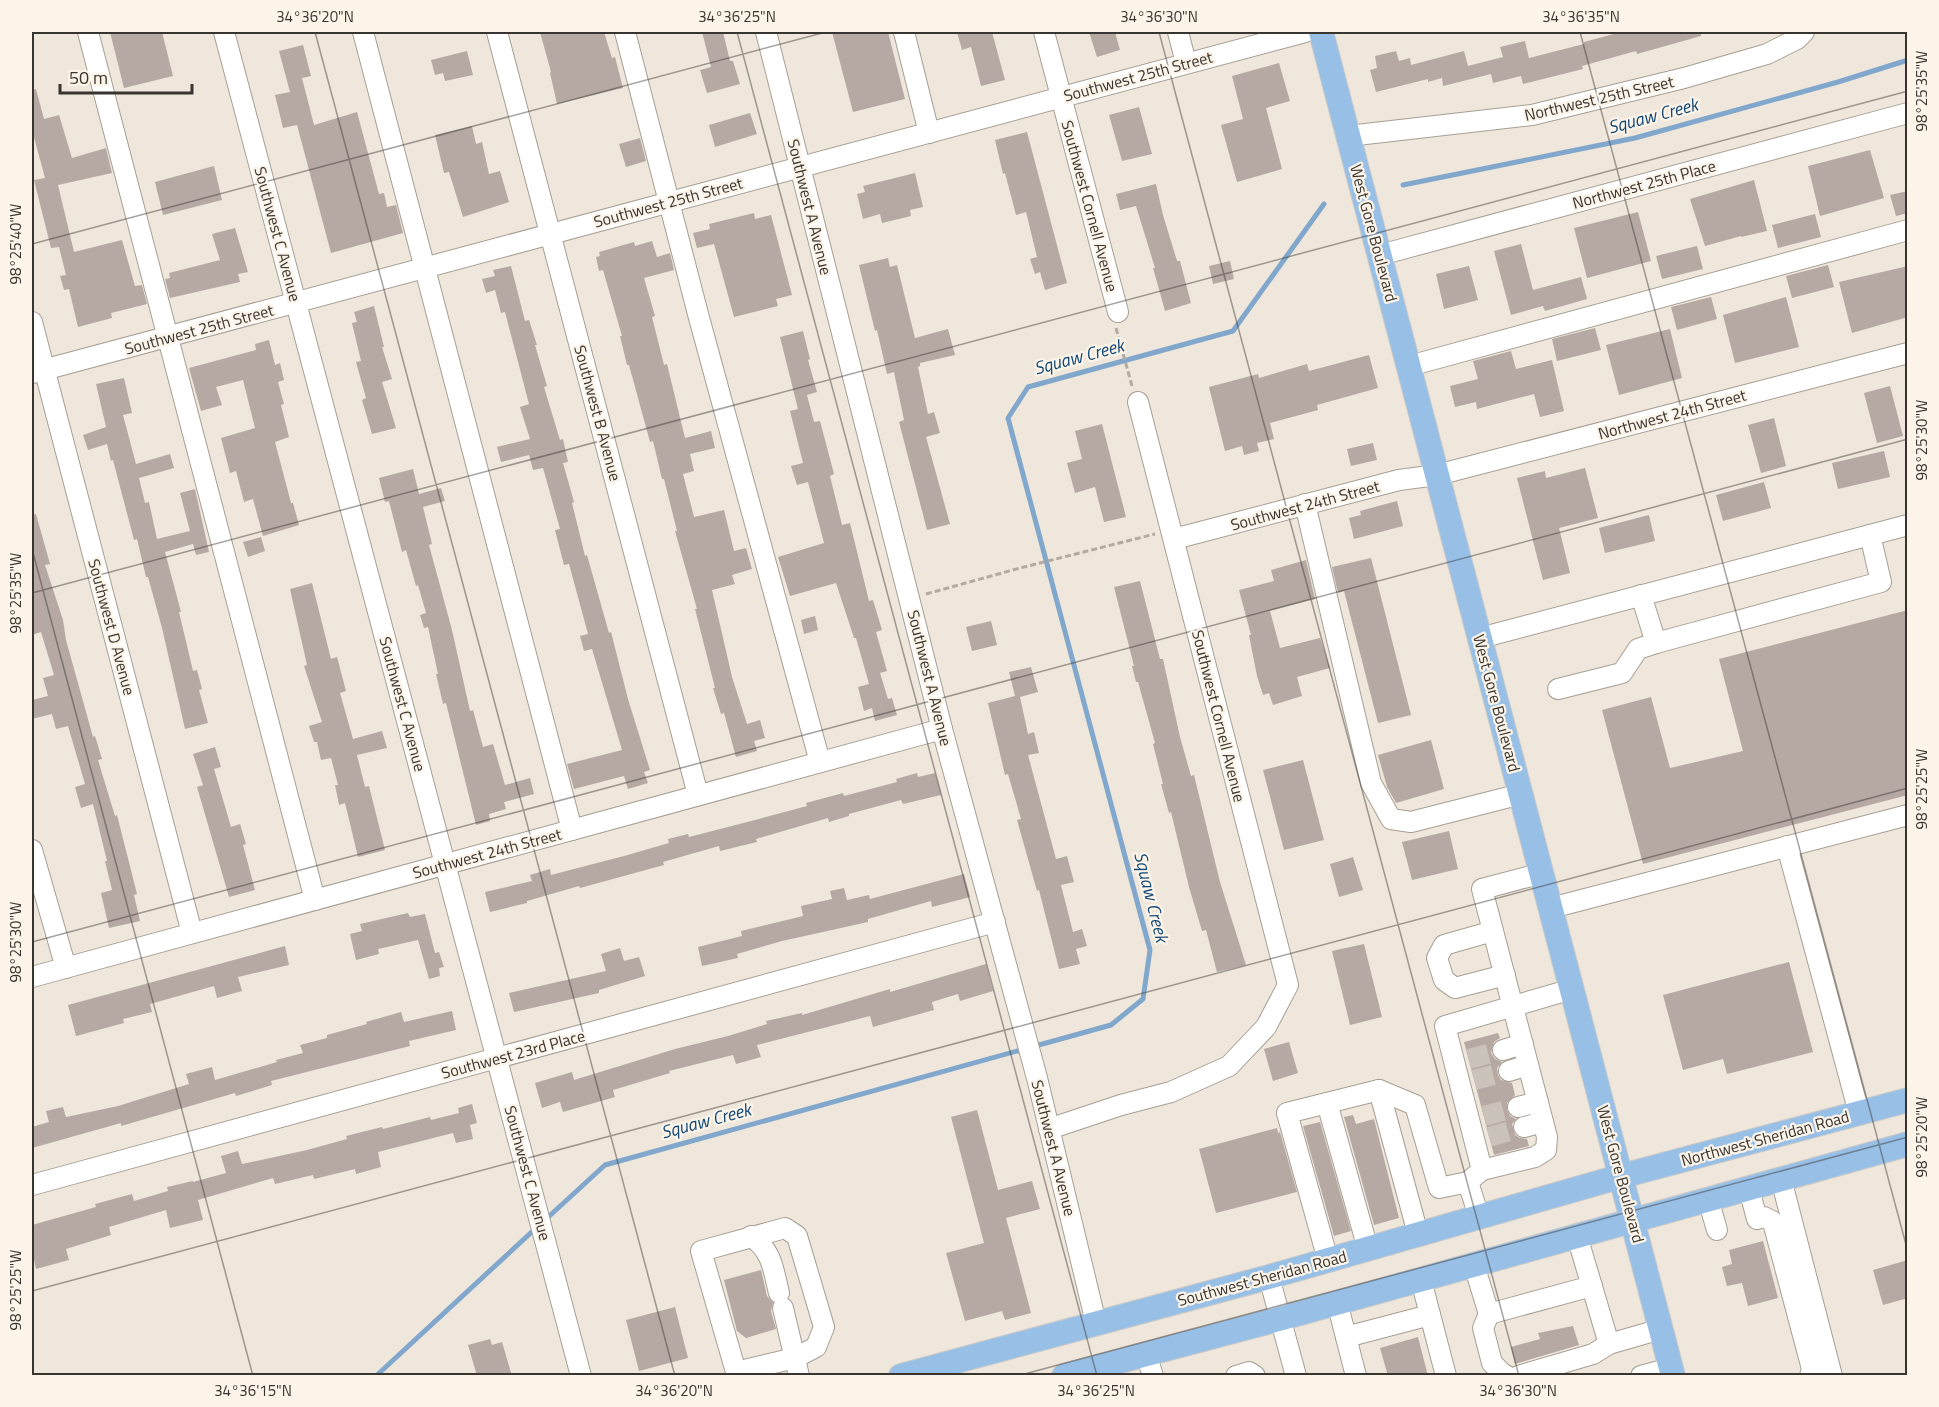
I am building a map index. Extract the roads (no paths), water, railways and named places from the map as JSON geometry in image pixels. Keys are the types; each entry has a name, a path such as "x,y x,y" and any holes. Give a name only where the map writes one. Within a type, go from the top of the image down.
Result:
{"main road":[{"name":"West Gore Boulevard","path":"1321,32 1672,1372"},
{"name":"Northwest Sheridan Road","path":"1622,1176 1908,1100"},
{"path":"1073,1374 1150,1365 1280,1319 1337,1302 1908,1144"},
{"name":"Southwest Sheridan Road","path":"901,1376 926,1372 1096,1323 1269,1277 1622,1176"}],"street":[{"path":"88,32 315,900"},
{"name":"Southwest C Avenue","path":"224,32 581,1376"},
{"path":"363,32 572,830"},
{"name":"Southwest B Avenue","path":"497,32 698,795"},
{"path":"625,32 820,762"},
{"name":"Southwest A Avenue","path":"766,32 942,729 1037,1078 1096,1323"},
{"path":"904,32 929,132"},
{"name":"Southwest Cornell Avenue","path":"1044,32 1118,312"},
{"path":"1178,32 1186,63"},
{"name":"Southwest 25th Street","path":"38,372 1305,32"},
{"name":"Northwest 25th Street","path":"1348,136 1532,116 1684,78 1767,54 1797,39 1804,32"},
{"name":"Northwest 25th Place","path":"1380,255 1908,112"},
{"path":"1409,366 1908,230"},
{"name":"Southwest D Avenue","path":"32,322 38,372 192,933"},
{"name":"Northwest 24th Street","path":"1437,475 1908,353"},
{"name":"Southwest Cornell Avenue","path":"1049,1129 1121,1105 1171,1092 1229,1066 1266,1027 1288,985 1135,394"},
{"name":"Southwest 24th Street","path":"1172,535 1399,480 1437,475"},
{"path":"1305,504 1371,783 1391,819 1411,822 1521,794"},
{"path":"1480,638 1908,525"},
{"path":"1558,689 1622,674 1638,649 1656,643 1881,582 1870,535"},
{"path":"1641,596 1656,643"},
{"name":"Southwest 24th Street","path":"32,977 942,729"},
{"path":"1551,908 1908,815"},
{"path":"1787,846 1859,1113"},
{"path":"32,850 66,968"},
{"path":"1328,1260 1287,1113 1379,1090 1414,1105 1439,1188 1535,1157 1546,1150 1547,1137 1482,889 1542,873"},
{"name":"Southwest 23rd Place","path":"32,1185 995,922"},
{"path":"1493,931 1444,945 1437,958 1444,980 1455,988 1505,975"},
{"path":"1479,1217 1475,1176 1482,1139 1462,1061 1445,1026 1572,989"},
{"path":"1503,1050 1523,1044"},
{"path":"1509,1071 1528,1065"},
{"path":"1379,1090 1418,1234"},
{"path":"1518,1107 1538,1102"},
{"path":"1327,1103 1368,1249"},
{"path":"1524,1127 1543,1122"},
{"path":"1781,1179 1832,1376"},
{"path":"1749,1189 1757,1219 1764,1217 1772,1221 1774,1226 1812,1369 1810,1376"},
{"path":"1708,1199 1717,1230"},
{"path":"785,1228 797,1236 824,1327 816,1347 797,1367 737,1374 701,1251 785,1228"},
{"path":"751,1236 769,1254 797,1367"},
{"path":"1577,1236 1609,1344"},
{"path":"1474,1265 1489,1314 1483,1328 1492,1363 1507,1376"},
{"path":"1269,1277 1294,1375"},
{"path":"1421,1280 1446,1376"},
{"path":"1489,1314 1592,1286"},
{"path":"1337,1302 1356,1376"},
{"path":"1346,1337 1430,1314"},
{"path":"1518,1376 1593,1354 1609,1344 1661,1329"},
{"path":"1436,1338 1432,1360 1436,1376"},
{"path":"1236,1376 1250,1372 1255,1376"},
{"path":"1641,1376 1672,1372"}],"waterway":[{"name":"Squaw Creek","path":"1403,185 1635,138 1838,82 1908,60"},
{"name":"Squaw Creek","path":"545,1220 605,1165 1111,1025 1143,999 1150,950 1008,418 1028,387 1233,331 1324,204"},
{"name":"Squaw Creek","path":"376,1376 536,1228"}],"tunnel":[{"path":"1469,1059 1503,1050"},
{"path":"1474,1080 1509,1071"},
{"path":"1484,1116 1518,1107"},
{"path":"1489,1137 1524,1127"}]}
